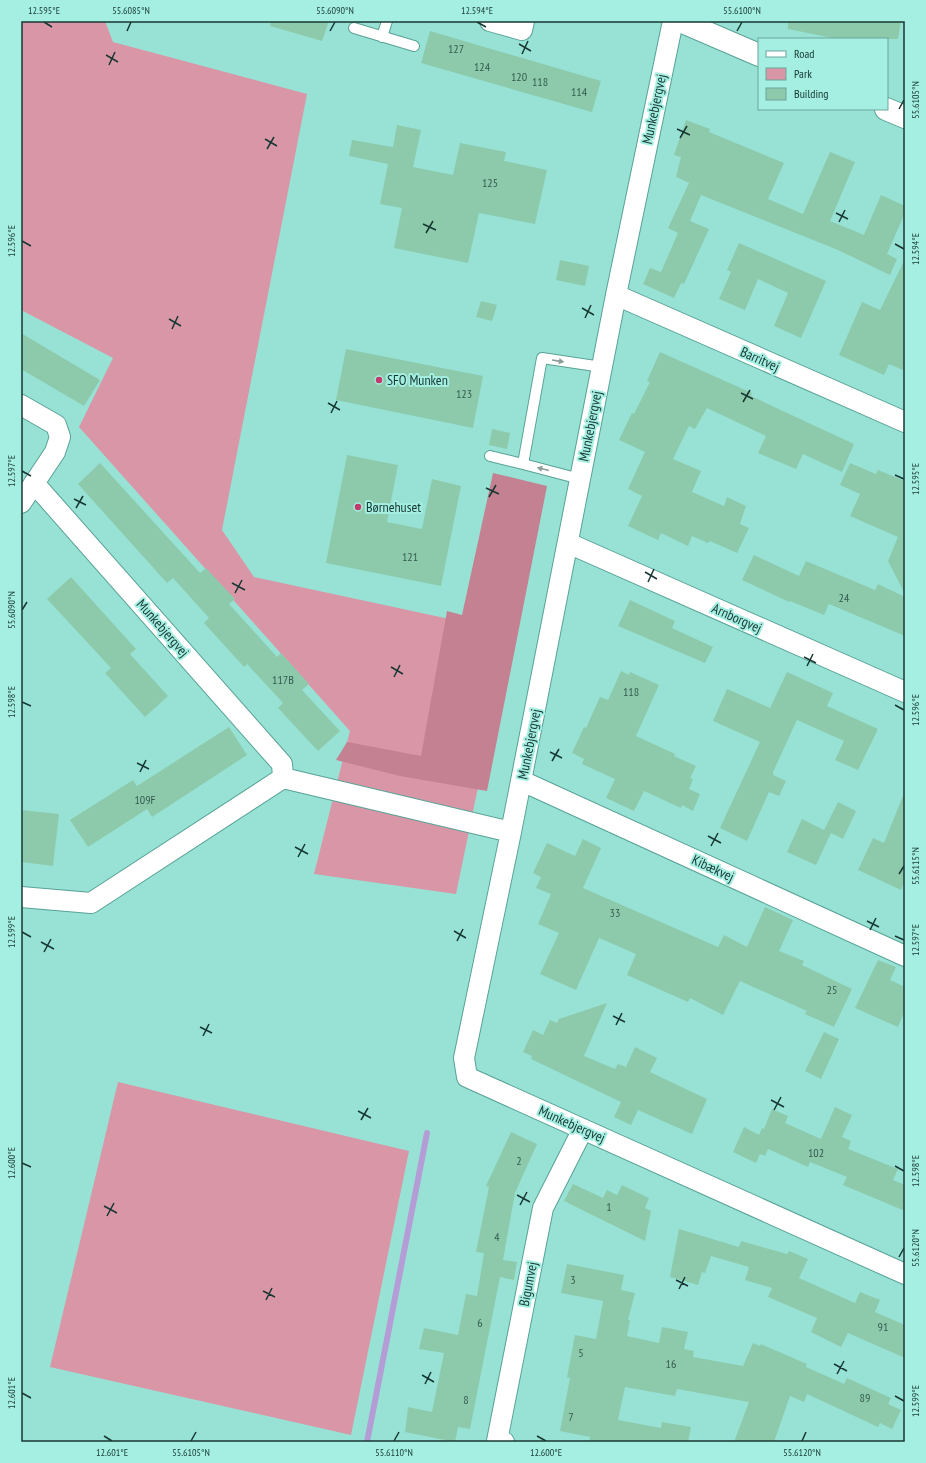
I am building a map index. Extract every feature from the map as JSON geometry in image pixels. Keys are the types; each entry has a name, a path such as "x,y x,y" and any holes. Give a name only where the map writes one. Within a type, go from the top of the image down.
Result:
{"street":[{"path":"490,21 522,30 524,21"},
{"name":"Munkebjergvej","path":"673,21 616,295 522,781 464,1058 466,1077 905,1274"},
{"path":"680,21 758,55"},
{"path":"888,110 905,117"},
{"name":"Barritvej","path":"616,295 905,422"},
{"path":"21,405 56,425 60,437 55,452 21,503"},
{"name":"Munkebjergvej","path":"34,483 282,764 283,778"},
{"name":"Arnborgvej","path":"568,543 905,692"},
{"path":"21,897 91,903 283,778 511,832"},
{"name":"Kibækvej","path":"522,781 905,956"},
{"name":"Bigumvej","path":"504,1442 497,1441 543,1208 583,1129"}],"lane":[{"path":"382,37 387,21"},
{"path":"354,28 414,46"},
{"path":"523,464 542,358 602,367"},
{"path":"490,456 580,479"}],"green space":[{"path":"21,21 105,21 113,42 307,94 222,530 254,577 510,632 456,894 314,874 350,731 79,427 113,358 21,310"},
{"path":"118,1082 409,1151 351,1435 50,1367"}],"shaded area":[{"path":"493,473 547,486 487,791 400,776 336,760 347,742 421,756 447,611 462,615"}],"building":[{"path":"271,21 329,21 322,41 270,26"},
{"path":"788,21 901,21 898,39 832,38 788,29"},
{"path":"430,31 601,81 592,112 421,63"},
{"path":"686,120 710,129 709,132 784,163 768,199 803,214 830,152 855,162 830,221 864,235 881,195 905,206 905,213 887,254 897,259 890,275 838,250 701,195 690,221 709,229 684,284 681,283 674,298 643,284 650,268 661,272 678,233 668,228 689,183 676,177 681,157 674,155"},
{"path":"397,125 421,130 413,167 453,175 460,143 506,152 504,161 547,170 535,224 479,213 468,263 394,248 402,208 380,204 388,164 349,156 352,140 393,147"},
{"path":"739,243 826,281 801,338 774,326 788,293 758,279 745,310 719,299 731,272 727,270"},
{"path":"905,259 905,371 889,364 884,375 839,355 862,302 880,310"},
{"path":"560,260 589,266 585,286 556,280"},
{"path":"481,301 497,305 492,321 476,317"},
{"path":"21,333 100,380 84,406 21,369"},
{"path":"346,349 483,376 473,428 336,400"},
{"path":"660,352 752,393 751,396 854,444 842,472 803,454 796,469 758,453 766,436 707,408 695,429 689,426 673,459 701,471 692,492 724,506 727,497 746,506 740,524 749,528 737,553 710,541 708,543 692,536 688,546 661,533 658,540 628,526 642,496 628,489 645,452 619,440 632,413 634,414 650,382 647,381"},
{"path":"492,429 510,433 507,449 489,445"},
{"path":"347,455 398,465 387,522 422,529 432,479 461,486 441,586 326,563"},
{"path":"100,463 200,573 206,568 235,599 229,604 277,657 281,653 309,684 302,690 340,731 318,751 278,708 283,703 247,664 244,667 204,623 209,618 173,578 167,583 78,484"},
{"path":"850,463 876,474 878,470 905,481 905,594 888,561 898,537 850,516 860,494 840,485"},
{"path":"754,555 799,576 806,561 875,590 878,584 905,597 905,636 829,604 824,615 790,601 789,602 742,580"},
{"path":"71,577 136,649 130,654 168,696 145,717 105,673 111,668 47,599"},
{"path":"630,600 675,621 672,628 713,647 705,663 618,626"},
{"path":"621,671 629,675 630,672 659,685 636,736 675,754 674,756 696,766 690,778 693,779 689,789 700,794 693,811 682,805 681,808 644,791 634,811 606,798 615,779 582,764 584,759 572,753 584,727 586,728 600,697 608,700"},
{"path":"787,672 833,693 827,706 878,729 858,770 835,760 844,741 797,720 773,772 773,775 786,781 779,796 769,792 747,841 720,828 760,742 713,721 727,689 770,708"},
{"path":"229,727 247,755 152,817 147,809 88,847 70,820 133,780 137,786"},
{"path":"904,793 905,880 901,890 858,870 873,838 884,843"},
{"path":"838,802 856,811 843,839 831,833 816,865 787,852 802,819 824,830"},
{"path":"21,810 59,814 53,866 21,862"},
{"path":"583,839 601,848 583,888 718,947 724,935 747,947 765,907 793,920 779,951 804,961 802,965 852,989 834,1027 805,1014 807,1011 740,981 723,1015 690,998 688,1002 627,975 636,954 599,938 576,990 540,974 559,933 538,924 551,894 536,888 541,877 533,873 547,843 575,856"},
{"path":"878,960 896,967 890,980 905,987 905,1010 898,1027 855,1008"},
{"path":"607,1003 584,1056 615,1069 618,1064 626,1067 635,1047 657,1058 650,1072 707,1099 692,1134 638,1110 631,1125 614,1117 621,1102 531,1059 532,1056 523,1052 533,1030 543,1035 550,1020 557,1023 559,1019"},
{"path":"824,1032 839,1039 821,1079 805,1071"},
{"path":"835,1107 852,1115 842,1137 851,1141 848,1149 898,1169 893,1180 905,1185 905,1211 843,1185 847,1177 810,1162 808,1167 768,1149 765,1156 760,1154 756,1163 733,1152 744,1127 759,1135 762,1128 764,1129 772,1109 788,1116 785,1123 821,1139"},
{"path":"511,1132 537,1144 515,1193 503,1260 517,1262 514,1280 500,1277 470,1429 458,1427 455,1442 405,1432 408,1407 432,1412 444,1353 419,1349 424,1328 458,1335 466,1294 477,1296 484,1253 476,1252 489,1187 486,1186"},
{"path":"573,1184 603,1198 607,1190 617,1195 622,1185 649,1198 645,1208 651,1211 645,1241 564,1201"},
{"path":"679,1229 739,1247 741,1241 787,1254 789,1251 808,1259 799,1278 855,1303 860,1292 880,1300 875,1312 905,1325 905,1358 848,1333 841,1347 811,1332 817,1318 768,1297 772,1288 745,1280 749,1267 711,1256 705,1273 702,1272 698,1285 670,1277"},
{"path":"567,1264 624,1275 621,1290 635,1293 628,1320 630,1320 627,1336 659,1343 662,1327 688,1332 684,1349 694,1351 693,1357 743,1366 753,1343 760,1346 761,1344 807,1364 806,1367 844,1384 847,1378 891,1398 888,1404 901,1410 892,1429 880,1423 878,1427 807,1394 804,1402 790,1396 774,1442 734,1442 749,1402 677,1389 675,1396 625,1387 618,1420 661,1428 662,1422 691,1427 688,1442 589,1442 590,1437 560,1431 570,1378 567,1377 575,1335 596,1339 603,1301 561,1293"}],"waterway":[{"path":"367,1442 427,1133"}],"place":[{"name":"SFO Munken","path":"379,380"},
{"name":"Børnehuset","path":"358,507"}]}
